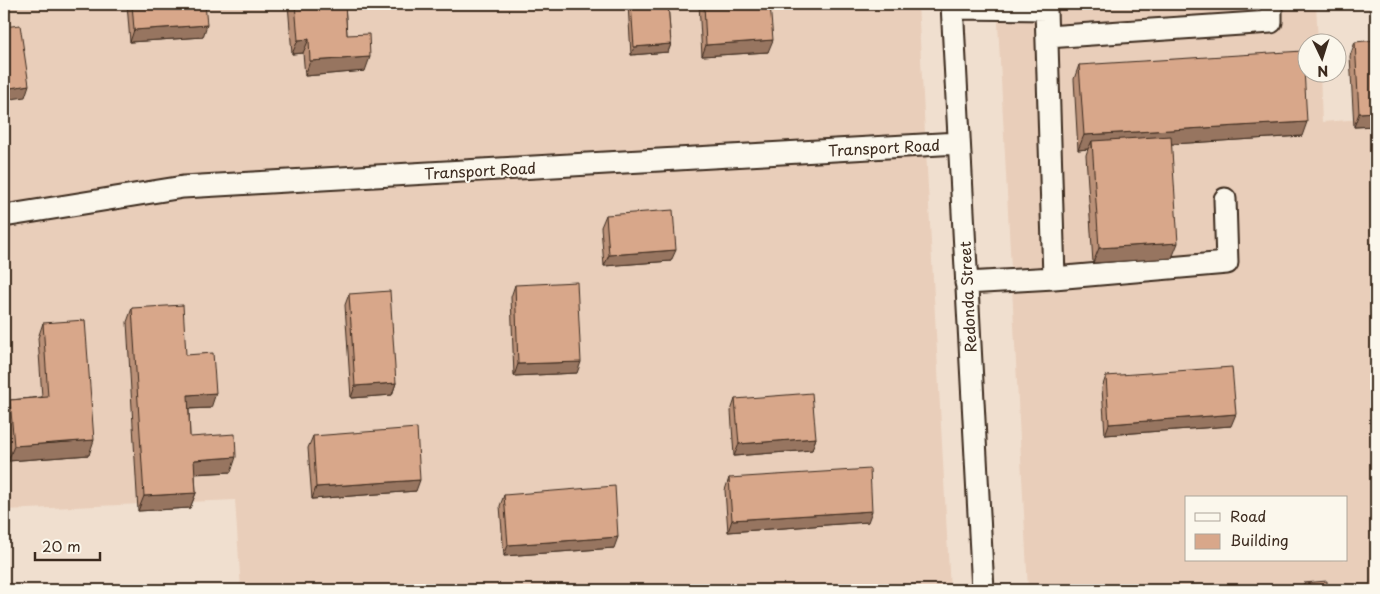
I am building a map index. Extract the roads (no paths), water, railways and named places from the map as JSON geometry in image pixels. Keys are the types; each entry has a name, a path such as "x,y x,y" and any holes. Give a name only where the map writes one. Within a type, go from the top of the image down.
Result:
{"street":[{"path":"1047,37 1271,22 1271,4"},
{"path":"952,6 1046,6 1054,278"},
{"name":"Redonda Street","path":"952,6 983,590"},
{"name":"Transport Road","path":"4,216 184,187 958,142"},
{"path":"966,283 1054,278 1227,262 1225,199"}]}
